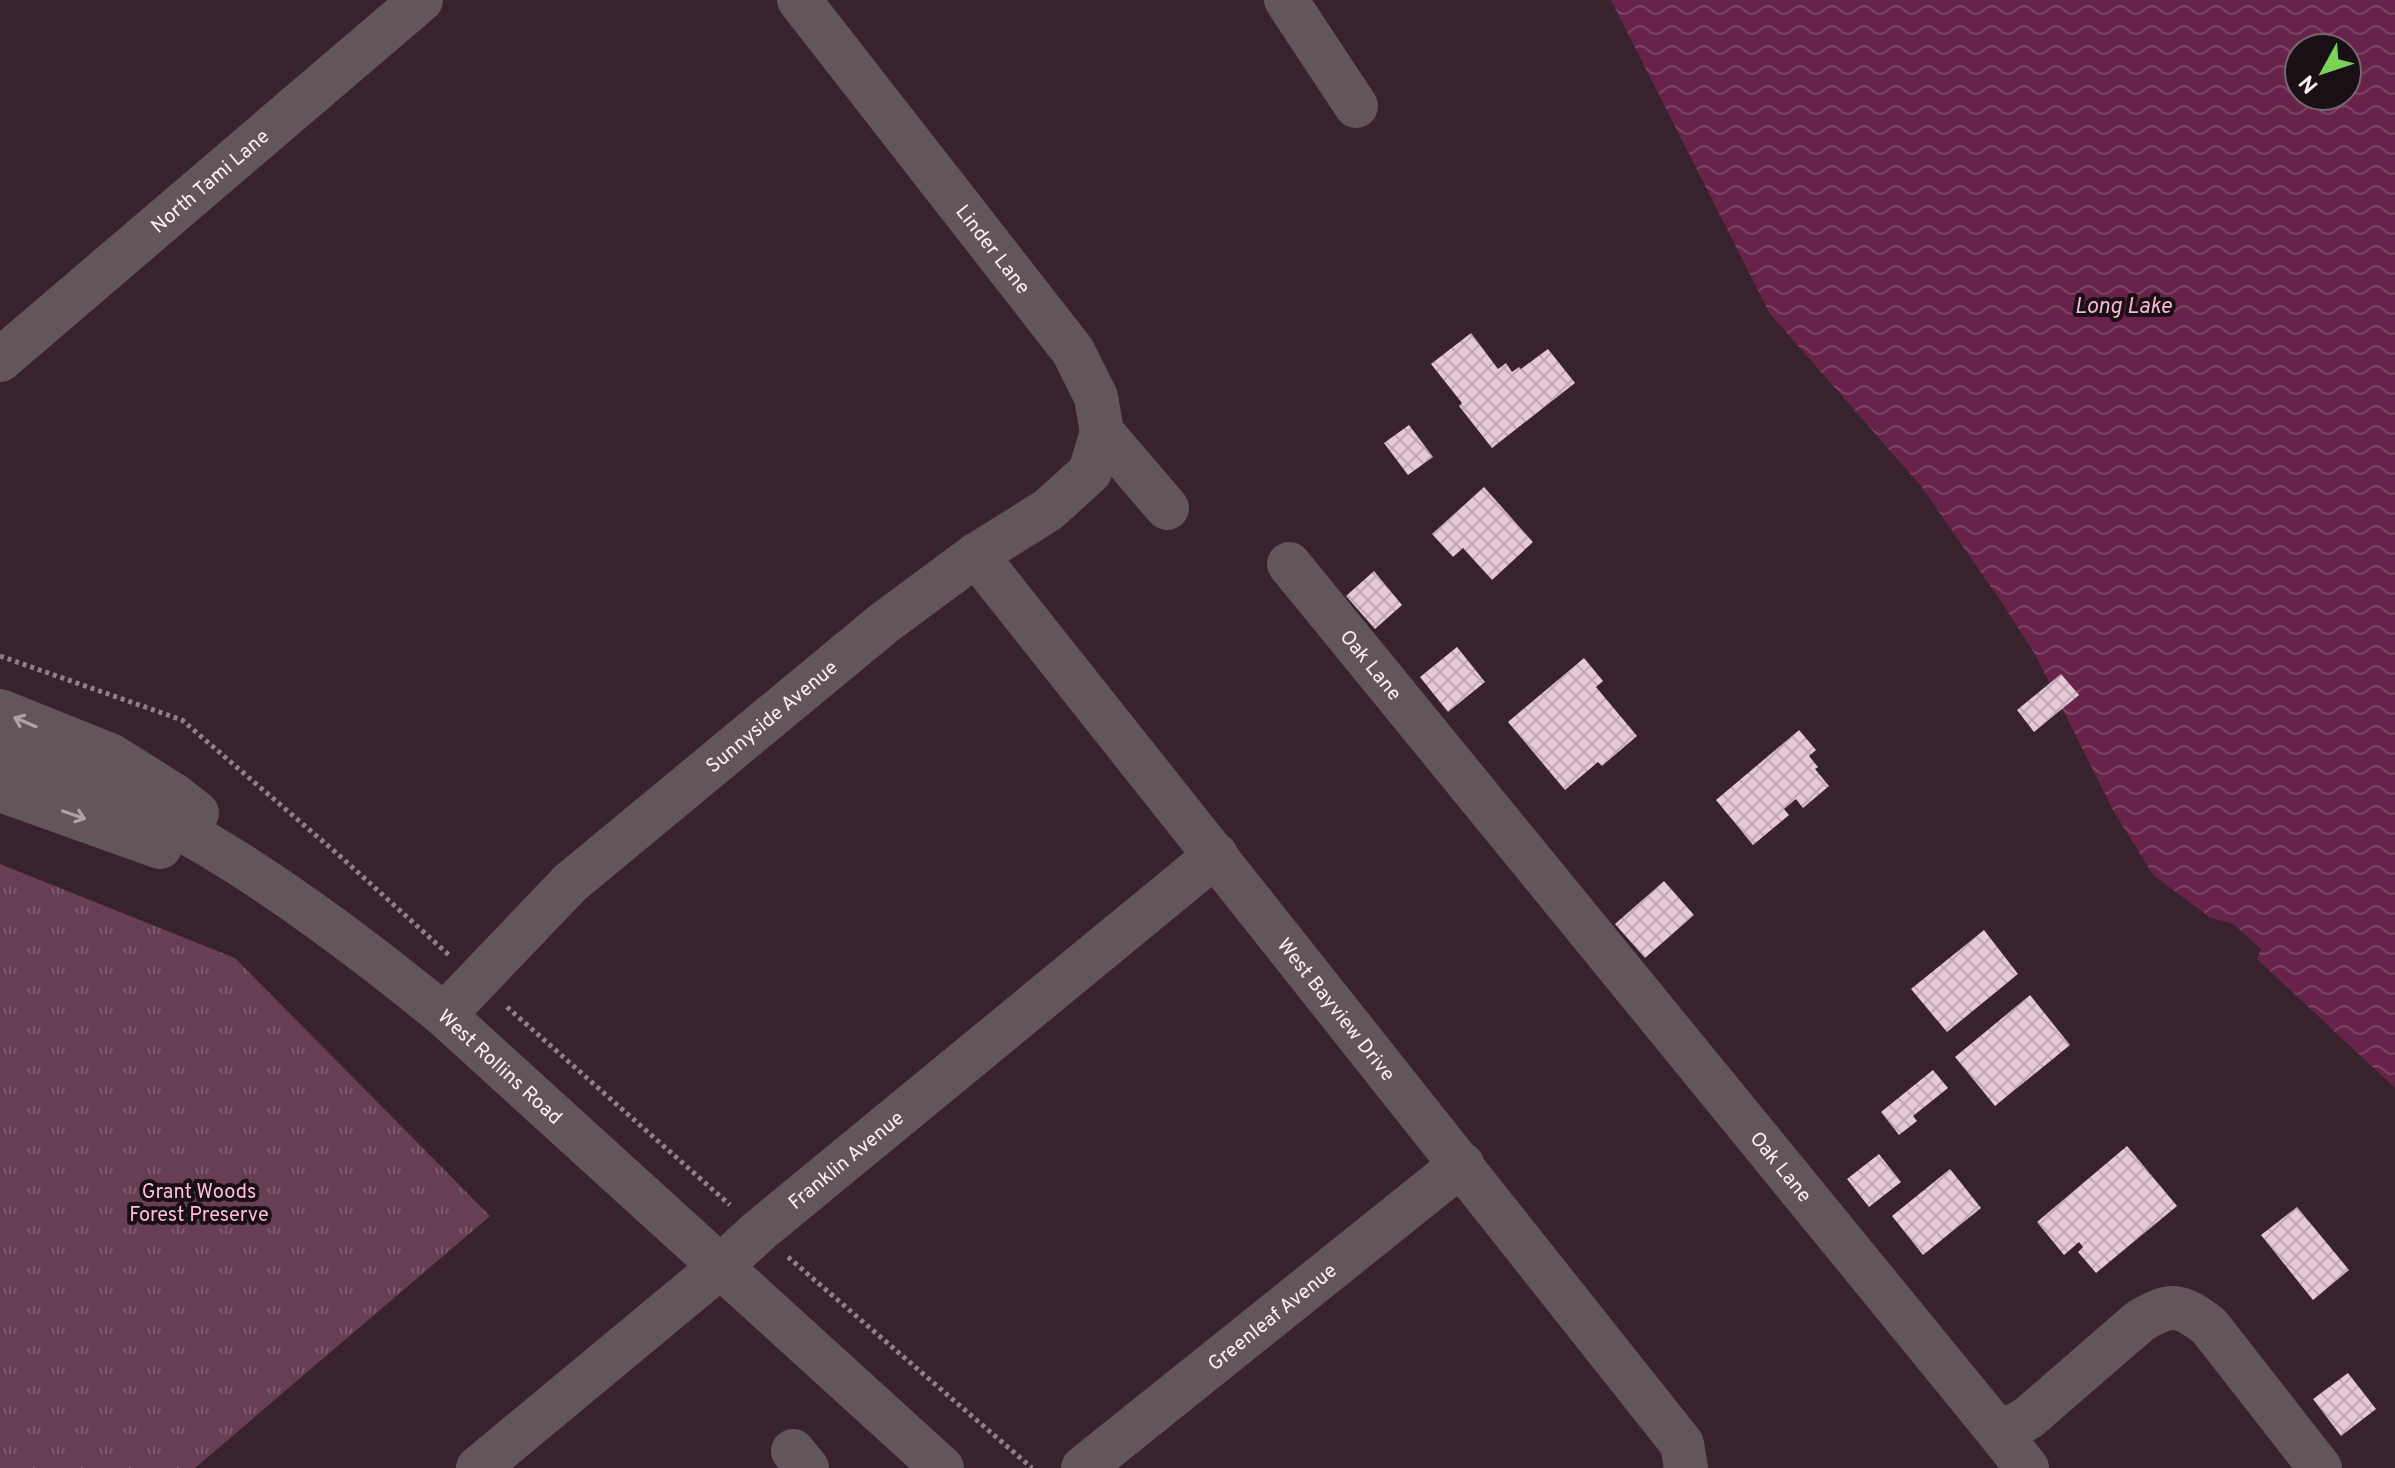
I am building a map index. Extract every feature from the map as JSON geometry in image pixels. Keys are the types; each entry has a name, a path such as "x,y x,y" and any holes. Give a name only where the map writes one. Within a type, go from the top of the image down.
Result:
{"street":[{"name":"North Tami Lane","path":"0,360 421,0"},
{"name":"Linder Lane","path":"799,0 1073,351 1096,397 1102,432 1167,508"},
{"path":"1286,0 1356,106"},
{"name":"Sunnyside Avenue","path":"444,1015 570,883 884,623 976,555 1048,510 1090,472 1102,432"},
{"name":"West Bayview Drive","path":"976,555 1682,1444 1686,1468"},
{"name":"Oak Lane","path":"1289,564 2027,1468"},
{"path":"1338,681 1383,680"},
{"path":"0,711 112,756 174,795 228,838 274,886"},
{"name":"West Rollins Road","path":"0,747 51,764 182,830 274,886 362,947 444,1015 942,1468"},
{"path":"0,790 141,838 318,916"},
{"name":"Franklin Avenue","path":"478,1468 759,1231 1216,855"},
{"name":"Greenleaf Avenue","path":"1083,1468 1462,1164"},
{"path":"1991,1423 2009,1429 2028,1418 2140,1321 2161,1309 2186,1309 2209,1326 2320,1468"}],"green space":[{"name":"Grant Woods Forest Preserve","path":"0,864 235,958 490,1216 195,1468 0,1468"}],"water":[{"name":"Long Lake","path":"1611,0 2395,0 2395,1088 2257,959 2261,949 2233,924 2211,918 2153,875 2113,810 2035,654 1921,486 1770,314"}],"building":[{"path":"1471,333 1498,369 1506,363 1512,372 1519,367 1521,369 1548,349 1575,383 1492,448 1431,364"},
{"path":"1409,425 1433,457 1408,475 1384,443"},
{"path":"1484,487 1533,542 1492,580 1463,548 1453,557 1432,534"},
{"path":"1374,571 1402,605 1375,629 1346,596"},
{"path":"1457,647 1485,682 1448,712 1420,677"},
{"path":"1584,658 1603,681 1596,687 1637,736 1602,766 1598,762 1565,790 1508,722"},
{"path":"2061,674 2079,695 2034,732 2017,710"},
{"path":"1799,730 1816,750 1809,756 1829,786 1803,808 1796,799 1784,809 1789,815 1753,845 1716,800"},
{"path":"1664,881 1694,915 1645,958 1615,924"},
{"path":"1984,930 2018,974 1947,1032 1911,989"},
{"path":"2030,995 2070,1045 1995,1106 1955,1057"},
{"path":"1933,1070 1948,1088 1913,1116 1917,1121 1899,1135 1881,1112"},
{"path":"2127,1146 2177,1206 2096,1273 2078,1252 2083,1247 2079,1242 2064,1255 2037,1222"},
{"path":"1879,1154 1901,1182 1869,1207 1847,1179"},
{"path":"1950,1169 1981,1208 1923,1255 1892,1216"},
{"path":"2297,1207 2349,1270 2313,1300 2261,1235"},
{"path":"2348,1373 2376,1409 2341,1436 2313,1399"}]}
